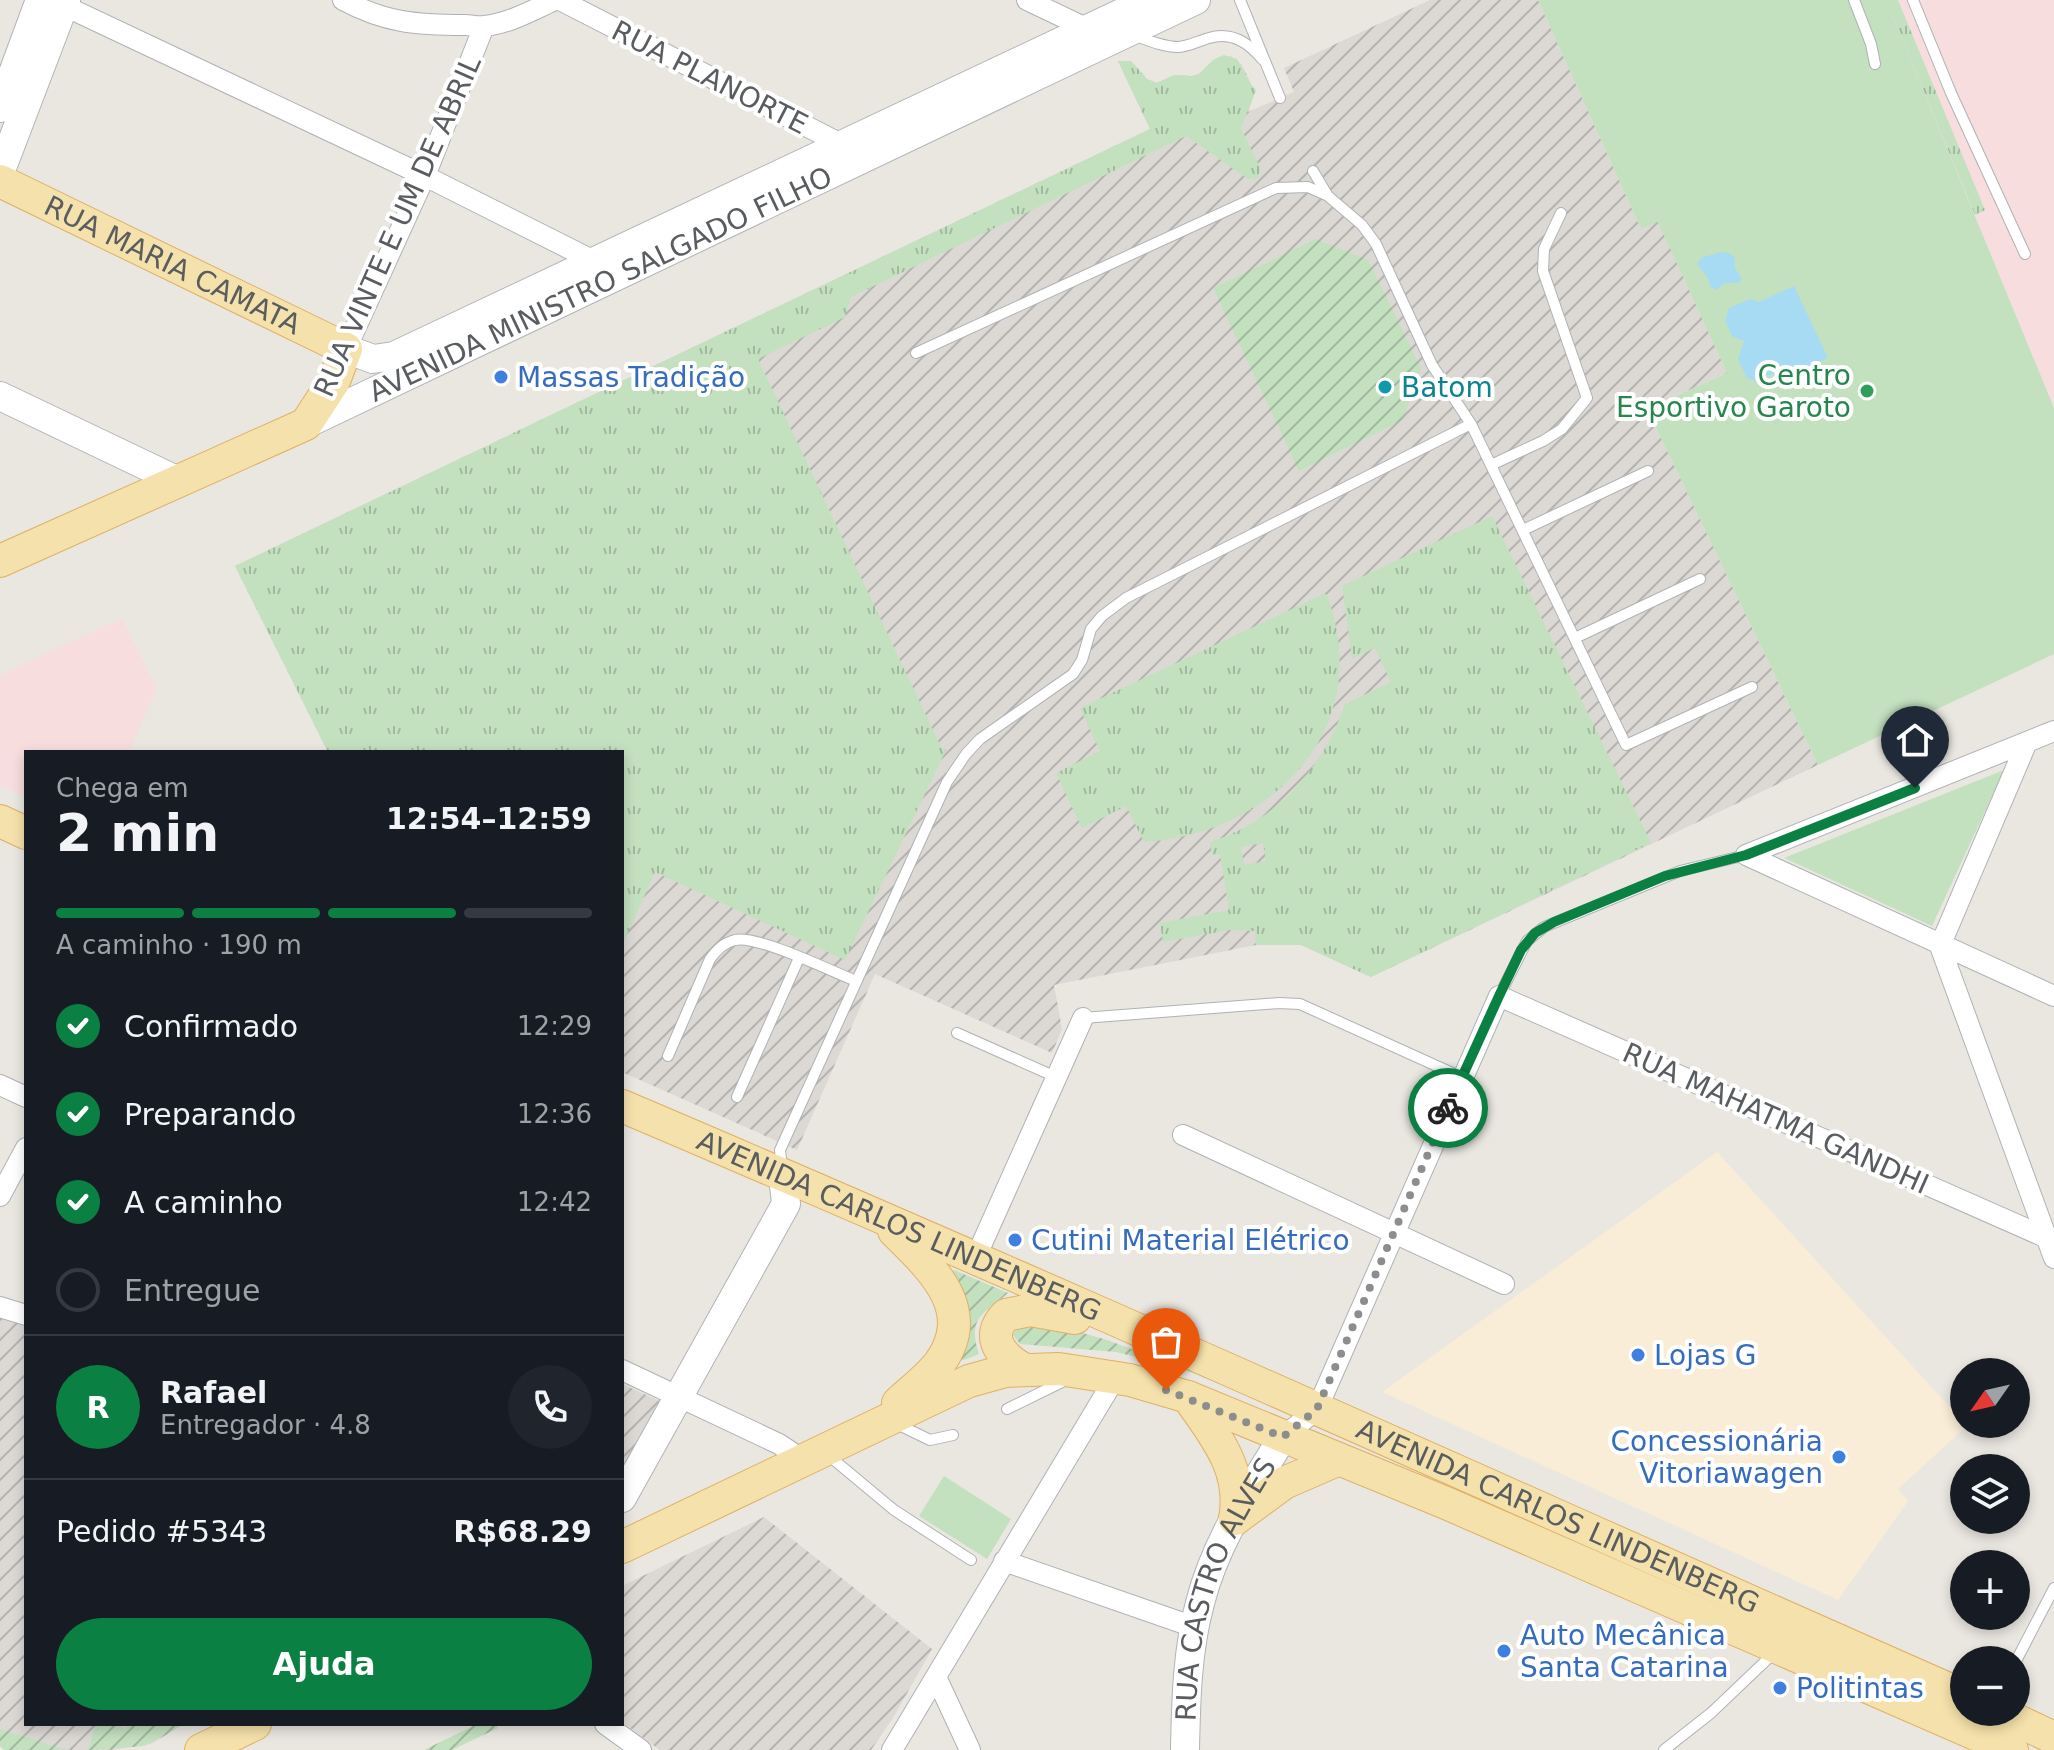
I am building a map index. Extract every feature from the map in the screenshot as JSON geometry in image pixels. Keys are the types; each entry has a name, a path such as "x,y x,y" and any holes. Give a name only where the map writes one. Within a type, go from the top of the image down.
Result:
{"main road":[{"name":"AVENIDA MINISTRO SALGADO FILHO","path":"0,561 306,424 601,270 1092,38 1149,0"},
{"name":"AVENIDA MINISTRO SALGADO FILHO","path":"1092,38 1126,33 1196,0"},
{"path":"0,108 56,1"},
{"path":"0,173 56,1"},
{"name":"RUA MARIA CAMATA","path":"0,181 346,349"},
{"name":"AVENIDA MINISTRO SALGADO FILHO","path":"346,349 373,359 394,356 601,270"},
{"name":"RUA VINTE E UM DE ABRIL","path":"306,424 334,381 346,349"},
{"path":"0,396 176,480"},
{"path":"0,821 24,832"},
{"name":"AVENIDA CARLOS LINDENBERG","path":"624,1107 1950,1690"},
{"path":"624,1494 786,1204 783,1175"},
{"path":"879,1424 938,1365 953,1328 951,1302 940,1278 883,1220"},
{"path":"1023,1369 1004,1357 996,1344 1000,1321 1015,1311 1038,1310 1141,1333"},
{"name":"AVENIDA CARLOS LINDENBERG","path":"624,1546 969,1381 1023,1369 1059,1369 1115,1378 1188,1397 1446,1503 1779,1648 1995,1732 2054,1738"},
{"path":"1269,1390 1283,1437"},
{"path":"1188,1397 1229,1457 1238,1494 1235,1519"},
{"name":"RUA CASTRO ALVES","path":"1185,1750 1187,1679 1194,1627 1208,1576 1235,1519 1283,1437"},
{"path":"1235,1519 1284,1483 1337,1460"},
{"path":"201,1750 251,1726"}],"street":[{"path":"343,0 376,16 432,26 484,26 511,19 557,0"},
{"name":"RUA PLANORTE","path":"557,0 847,154"},
{"path":"1027,0 1092,38"},
{"path":"56,1 425,176 601,270"},
{"name":"RUA VINTE E UM DE ABRIL","path":"346,349 425,176 484,26"},
{"path":"1746,855 2054,731"},
{"path":"2029,741 2054,750"},
{"path":"2029,741 1940,946 2050,1240 2054,1258"},
{"path":"1746,855 2054,996"},
{"path":"1283,1437 1317,1409 1499,996"},
{"name":"RUA MAHATMA GANDHI","path":"1499,996 2050,1240"},
{"path":"975,1259 1083,1018"},
{"path":"0,1085 24,1096"},
{"path":"1183,1135 1504,1284"},
{"path":"0,1196 24,1152"},
{"path":"0,1307 24,1314"},
{"path":"624,1371 779,1444 813,1455"},
{"path":"892,1750 1115,1378"},
{"path":"1004,1561 1194,1627"},
{"path":"936,1677 970,1750"},
{"path":"608,1726 641,1750"}],"lane":[{"path":"1240,0 1280,98"},
{"path":"1854,0 1871,44 1875,64"},
{"path":"1913,0 1951,93 2025,254"},
{"path":"1126,33 1175,47 1227,36 1247,44 1263,60"},
{"path":"1313,171 1328,196"},
{"path":"916,353 1276,188 1308,187 1328,196 1370,233 1432,365 1471,424 1626,745 1752,687"},
{"path":"1491,465 1562,429 1587,398 1543,271 1544,249 1561,213"},
{"path":"783,1175 780,1150 956,767 988,733 1073,674 1082,660 1088,635 1102,616 1146,586 1471,424"},
{"path":"1523,530 1648,471"},
{"path":"1575,638 1700,579"},
{"path":"1499,996 1527,941 1544,927 1665,876 1746,855"},
{"path":"668,1056 710,959 721,946 737,940 755,941 856,981"},
{"path":"737,1097 799,958"},
{"path":"1083,1018 1300,1004 1461,1077"},
{"path":"957,1033 1056,1077"},
{"path":"1007,1409 1081,1373"},
{"path":"879,1424 930,1440 953,1435"},
{"path":"813,1455 971,1560"},
{"path":"2024,1646 2054,1588"},
{"path":"1664,1750 1711,1713 1779,1648"}],"shaded area":[{"path":"1430,0 1538,0 1641,229 1658,221 1727,373 1647,409 1818,765 1371,977 1301,945 1256,945 1054,985 1062,1029 1052,1053 875,974 797,1150 624,1073 624,750 327,750 235,566 1150,129 1118,61 1131,61 1147,79 1157,83 1174,75 1199,74 1218,57 1231,56 1242,65 1256,90 1248,112 1294,92 1284,68"},
{"path":"1886,0 2054,0 2054,408 1975,215"},
{"path":"122,618 157,688 130,750 24,750 24,796 0,786 0,675"},
{"name":"Lojas G","path":"1717,1152 1950,1407 1950,1438 1954,1438 1898,1489 1908,1501 1838,1600 1382,1392"},
{"path":"0,1315 24,1322 24,1726 181,1726 151,1744 112,1750 5,1750 0,1746"},
{"path":"624,1385 662,1402 624,1470"},
{"path":"764,1517 932,1649 871,1750 660,1750 624,1723 624,1585"}],"green space":[{"name":"Centro Esportivo Garoto","path":"1538,0 1886,0 2054,408 2054,654 1818,765 1647,409 1727,373 1658,222 1641,229"},
{"path":"1886,0 1898,0 1985,210 1975,215"},
{"path":"1224,55 1237,59 1256,90 1241,128 1261,170 1258,178 1248,179 1186,136 851,297 845,317 758,359 941,747 946,750 845,960 655,872 624,942 624,750 327,750 235,566 1150,129 1118,61 1131,61 1147,79 1157,83 1174,75 1199,74 1213,60"},
{"path":"1316,239 1368,260 1421,368 1403,420 1299,471 1213,288"},
{"path":"1492,516 1651,843 1371,977 1301,945 1256,945 1255,931 1230,930 1163,942 1160,923 1229,910 1220,854 1212,855 1210,842 1256,821 1276,806 1310,771 1324,750 1345,704 1391,682 1375,648 1352,659 1342,586","holes":["1263,843 1266,861 1244,865 1241,847"]},
{"path":"1326,593 1338,642 1338,687 1326,728 1303,764 1272,795 1235,818 1191,834 1144,842 1126,806 1082,828 1056,773 1100,751 1080,708"},
{"path":"2004,770 1932,926 1784,858"},
{"path":"954,1270 1008,1293 980,1317 975,1331 979,1354 964,1360 958,1359"},
{"path":"1019,1323 1072,1330 1107,1340 1225,1384 1181,1368 1116,1352 1020,1344 1013,1335"},
{"path":"944,1476 1011,1519 987,1559 919,1516"},
{"path":"95,1726 126,1729 127,1726 180,1726 144,1746 88,1750"},
{"path":"473,1726 498,1728 452,1750 424,1750"},
{"path":"0,1729 67,1750 5,1750 0,1746"}],"water":[{"path":"1721,252 1735,258 1735,268 1742,279 1738,283 1725,283 1716,290 1710,286 1697,264 1701,258"},
{"path":"1794,286 1828,358 1792,374 1780,370 1757,381 1747,378 1738,359 1744,341 1732,336 1725,321 1729,308 1750,299 1759,302"}],"way so far":[{"path":"1166,1390 1283,1437 1317,1409 1448,1108"}],"place":[{"name":"Massas Tradição","path":"501,377"},
{"name":"Batom","path":"1385,387"},
{"name":"Centro Esportivo Garoto","path":"1867,391"},
{"name":"Cutini Material Elétrico","path":"1015,1240"},
{"name":"Lojas G","path":"1638,1355"},
{"name":"Concessionária Vitoriawagen","path":"1839,1457"},
{"name":"Auto Mecânica Santa Catarina","path":"1504,1651"},
{"name":"Politintas","path":"1780,1688"}],"route":[{"path":"1448,1108 1521,950 1535,933 1554,922 1665,876 1731,861 1915,788"}]}
